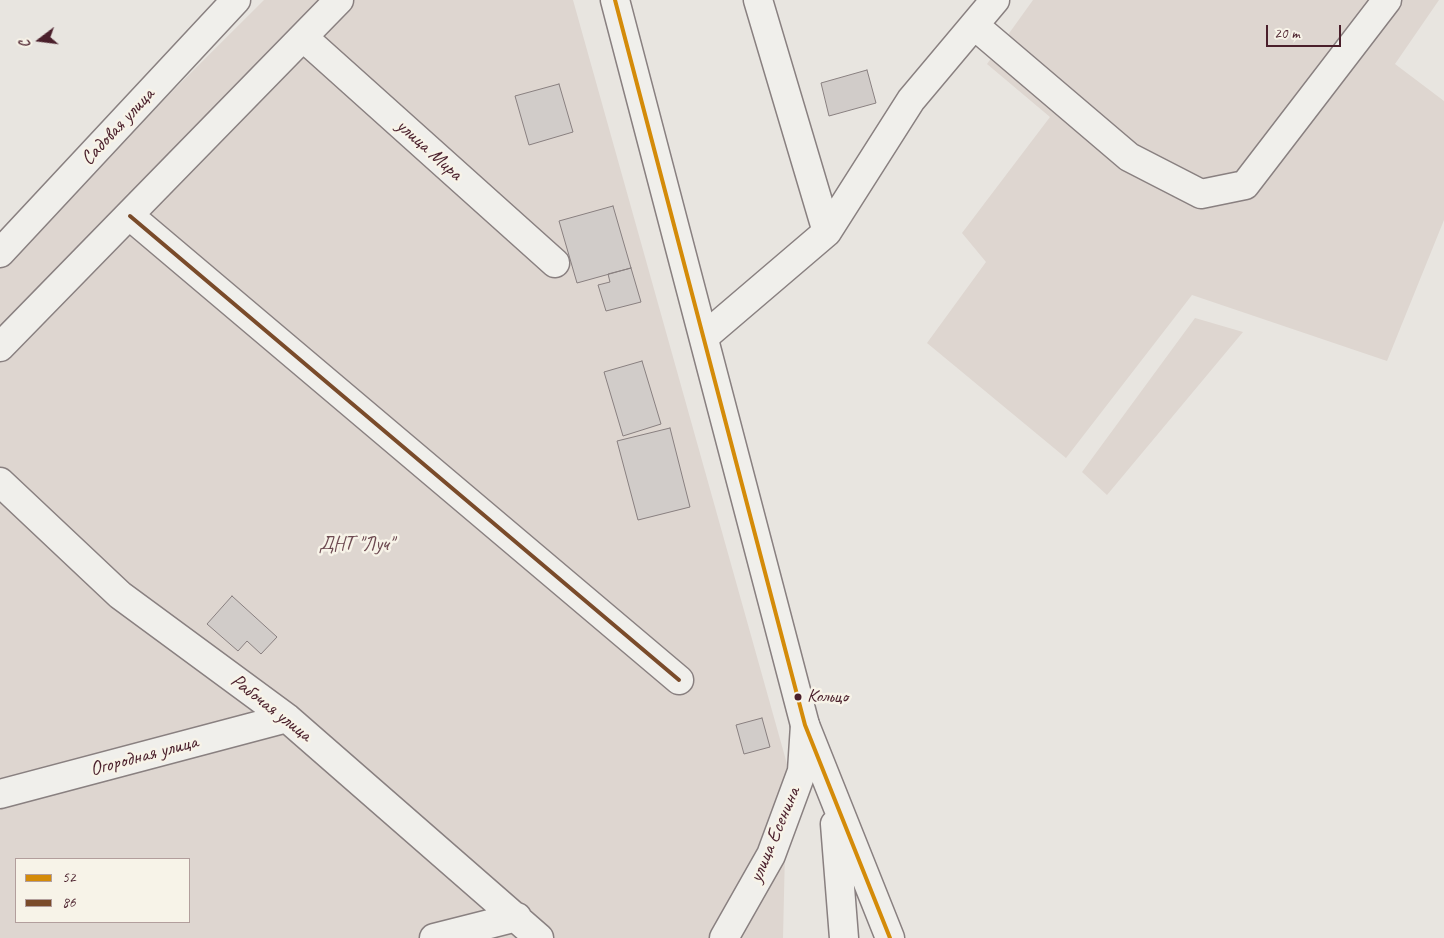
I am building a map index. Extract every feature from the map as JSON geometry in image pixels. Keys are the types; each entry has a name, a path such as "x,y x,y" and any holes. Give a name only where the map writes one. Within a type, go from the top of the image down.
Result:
{"street":[{"name":"Садовая улица","path":"0,253 236,0"},
{"path":"0,347 130,216 338,0"},
{"path":"615,0 805,725 890,938"},
{"path":"758,0 827,232"},
{"path":"704,337 827,232 911,100 995,0"},
{"path":"974,26 1129,157 1200,194 1246,186 1387,0"},
{"name":"улица Мира","path":"303,37 555,263"},
{"path":"130,216 679,680"},
{"name":"Рабочая улица","path":"0,482 120,595 287,718 539,938"},
{"name":"Огородная улица","path":"0,794 287,718"},
{"name":"улица Есенина","path":"724,938 771,855 802,771 805,725"},
{"path":"832,792 844,938"},
{"path":"434,938 517,917"}],"green space":[{"name":"ДНТ \"Луч\"","path":"264,0 573,0 787,764 783,938 0,938 0,263"},
{"path":"1033,0 1439,0 1395,64 1444,101 1444,220 1387,361 1192,295 1066,458 927,343 986,262 962,233 1050,117 987,64"},
{"path":"1195,318 1243,332 1107,495 1082,472"}],"building":[{"path":"867,70 876,103 829,116 821,83"},
{"path":"559,84 573,132 529,145 515,96"},
{"path":"613,206 631,268 577,283 559,221"},
{"path":"631,268 641,302 606,311 598,285 610,282 608,274"},
{"path":"642,361 661,424 623,436 604,372"},
{"path":"670,428 690,507 638,520 617,441"},
{"path":"232,596 277,637 261,654 247,641 238,651 207,624"},
{"path":"762,718 770,747 744,754 736,725"}],"transit line":[{"name":"52","path":"615,0 805,725 890,938"},
{"name":"86","path":"130,216 679,680"}],"place":[{"name":"Кольцо","path":"798,697"}]}
